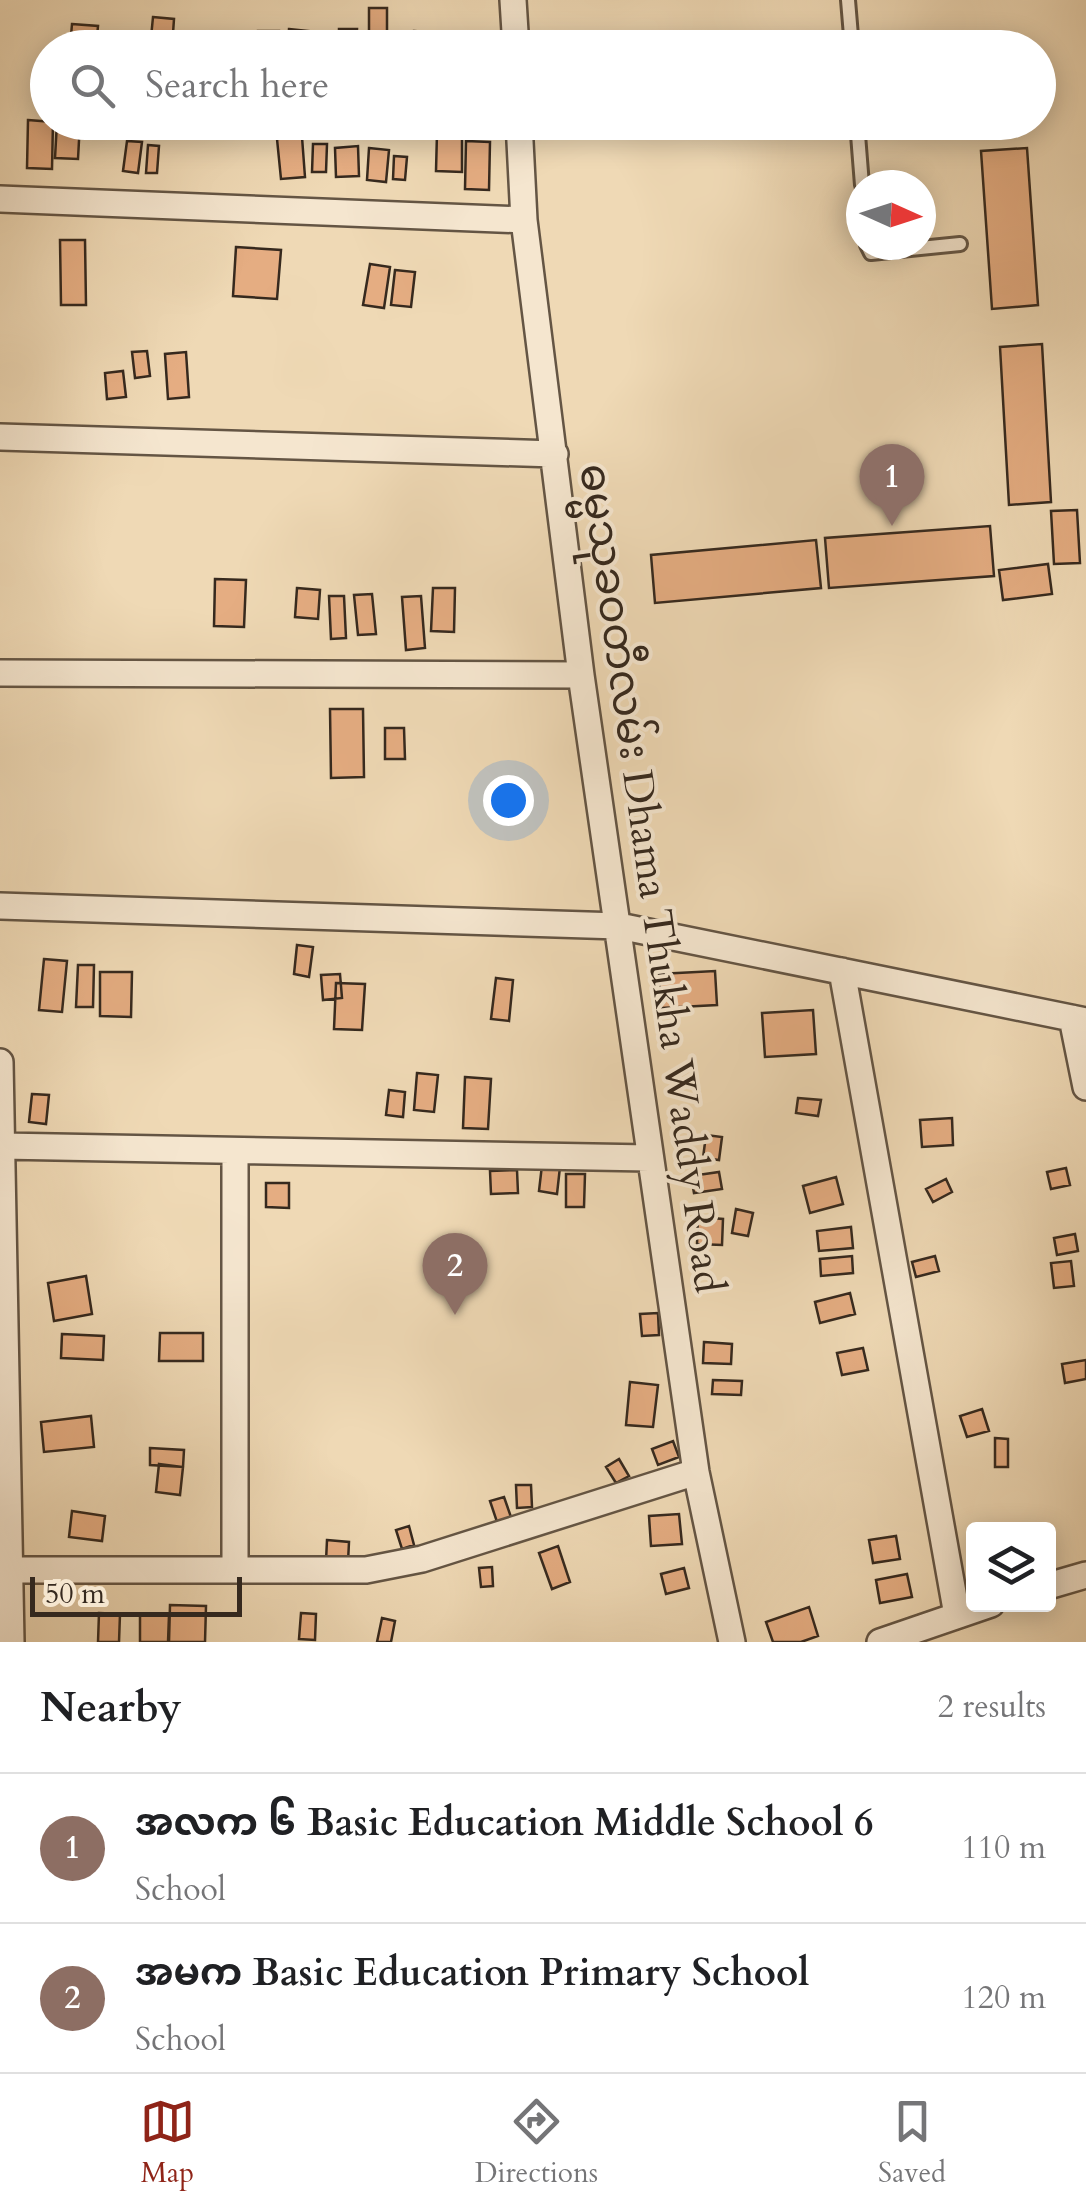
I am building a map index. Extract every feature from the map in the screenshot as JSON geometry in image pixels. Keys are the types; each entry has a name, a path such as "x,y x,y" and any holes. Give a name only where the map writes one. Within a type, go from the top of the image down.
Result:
{"street":[{"path":"513,0 515,30"},
{"name":"ဓမ္မသုခဝတီလမ်း Dhama Thukha Waddy Road","path":"520,140 524,220 581,675 620,926 649,1158 696,1472 732,1642"},
{"path":"0,199 524,220"},
{"path":"0,437 554,454"},
{"path":"0,672 581,675"},
{"path":"0,906 620,926 1079,1019 1086,1087"},
{"path":"842,971 957,1615"},
{"path":"0,1062 11,1642"},
{"path":"2,1146 649,1158"},
{"path":"235,1150 235,1570"},
{"path":"10,1570 366,1570 408,1562 696,1472"},
{"path":"1056,1584 1086,1575"},
{"path":"880,1642 966,1612"}],"lane":[{"path":"848,0 850,30"},
{"path":"858,140 861,170"},
{"path":"936,246 960,244"}],"building":[{"path":"369,8 387,8 387,30 369,30"},
{"path":"153,17 174,19 173,30 152,30"},
{"path":"72,24 98,26 98,30 72,30"},
{"path":"28,120 30,140 53,140 52,169 27,168"},
{"path":"56,140 79,140 78,159 55,158"},
{"path":"277,140 302,140 305,177 281,179"},
{"path":"437,140 462,140 462,172 436,171"},
{"path":"127,141 142,142 138,173 123,171"},
{"path":"466,141 490,142 489,190 465,189"},
{"path":"313,144 327,144 326,172 312,172"},
{"path":"148,145 159,146 157,173 146,173"},
{"path":"358,146 359,176 336,177 335,148"},
{"path":"369,148 389,150 386,182 367,180"},
{"path":"1027,148 1038,305 992,309 981,151"},
{"path":"394,156 407,157 405,180 393,179"},
{"path":"60,240 85,240 86,305 61,305"},
{"path":"236,247 281,250 277,299 233,296"},
{"path":"370,264 390,267 384,308 363,305"},
{"path":"395,270 415,272 411,307 391,305"},
{"path":"1042,344 1051,502 1009,505 1000,347"},
{"path":"147,351 150,376 135,378 132,352"},
{"path":"186,352 189,397 168,399 165,354"},
{"path":"123,371 126,397 107,399 105,373"},
{"path":"1077,510 1080,563 1054,564 1051,511"},
{"path":"990,526 994,576 829,588 825,538"},
{"path":"816,540 821,588 655,603 651,555"},
{"path":"1048,564 1052,594 1003,600 999,570"},
{"path":"215,579 246,580 244,627 214,626"},
{"path":"297,588 320,590 318,619 295,617"},
{"path":"433,588 455,588 454,632 431,631"},
{"path":"372,594 376,634 358,635 354,595"},
{"path":"329,596 344,596 346,638 331,639"},
{"path":"421,596 425,648 406,650 402,597"},
{"path":"330,709 363,709 364,777 331,778"},
{"path":"385,728 404,728 405,759 385,759"},
{"path":"297,945 313,947 309,977 294,974"},
{"path":"44,959 67,961 62,1012 39,1010"},
{"path":"78,965 94,965 93,1007 76,1007"},
{"path":"715,971 717,1005 661,1008 659,974"},
{"path":"100,972 132,972 131,1017 100,1016"},
{"path":"340,974 342,998 323,1000 321,975"},
{"path":"496,978 513,980 509,1021 491,1019"},
{"path":"336,983 365,984 362,1030 334,1029"},
{"path":"813,1010 816,1054 765,1057 762,1013"},
{"path":"417,1073 438,1075 434,1112 414,1110"},
{"path":"465,1077 491,1079 488,1129 463,1128"},
{"path":"389,1090 405,1092 403,1117 386,1115"},
{"path":"32,1094 49,1095 46,1124 29,1122"},
{"path":"798,1098 821,1100 818,1116 796,1113"},
{"path":"952,1118 953,1145 922,1147 920,1120"},
{"path":"706,1135 722,1137 719,1160 703,1158"},
{"path":"542,1165 560,1167 557,1194 539,1191"},
{"path":"1066,1168 1070,1185 1051,1189 1047,1172"},
{"path":"517,1170 518,1193 491,1194 490,1171"},
{"path":"719,1172 722,1189 694,1193 691,1176"},
{"path":"566,1174 585,1174 584,1207 566,1207"},
{"path":"836,1177 843,1204 810,1213 803,1186"},
{"path":"946,1179 952,1192 933,1202 926,1189"},
{"path":"266,1183 289,1183 289,1208 266,1207"},
{"path":"736,1209 753,1213 748,1236 732,1233"},
{"path":"698,1217 723,1219 722,1245 697,1244"},
{"path":"851,1227 853,1248 819,1251 817,1231"},
{"path":"1075,1234 1078,1251 1057,1255 1054,1238"},
{"path":"852,1256 853,1273 821,1276 820,1259"},
{"path":"935,1256 939,1271 916,1277 912,1262"},
{"path":"1071,1261 1074,1286 1054,1288 1051,1263"},
{"path":"86,1276 92,1314 54,1321 48,1283"},
{"path":"850,1293 855,1314 820,1323 815,1302"},
{"path":"658,1313 659,1335 642,1336 640,1314"},
{"path":"160,1333 203,1333 203,1361 159,1361"},
{"path":"62,1334 104,1336 103,1360 61,1358"},
{"path":"704,1342 732,1344 731,1364 703,1363"},
{"path":"863,1348 868,1370 842,1375 837,1353"},
{"path":"1086,1360 1086,1379 1065,1383 1062,1364"},
{"path":"713,1380 742,1381 741,1395 712,1394"},
{"path":"630,1382 658,1385 653,1427 626,1425"},
{"path":"982,1409 989,1431 967,1437 960,1416"},
{"path":"91,1416 94,1447 44,1452 41,1422"},
{"path":"995,1438 1008,1439 1008,1467 995,1467"},
{"path":"673,1441 679,1457 658,1465 652,1449"},
{"path":"150,1448 184,1450 183,1467 150,1465"},
{"path":"619,1459 629,1476 616,1483 606,1467"},
{"path":"159,1464 183,1467 180,1495 156,1492"},
{"path":"516,1485 531,1485 532,1507 517,1508"},
{"path":"504,1497 511,1517 497,1522 490,1501"},
{"path":"72,1511 105,1516 102,1541 69,1537"},
{"path":"679,1514 682,1544 651,1546 649,1516"},
{"path":"409,1526 414,1545 402,1549 396,1530"},
{"path":"896,1536 900,1559 873,1563 869,1540"},
{"path":"327,1540 349,1542 348,1562 326,1561"},
{"path":"558,1546 570,1582 552,1589 539,1553"},
{"path":"492,1567 493,1586 481,1587 479,1568"},
{"path":"684,1568 689,1588 666,1594 661,1574"},
{"path":"907,1574 912,1597 880,1603 876,1580"},
{"path":"170,1605 206,1606 205,1642 169,1642"},
{"path":"809,1607 818,1636 801,1642 773,1642 766,1622"},
{"path":"99,1613 120,1614 119,1642 98,1642"},
{"path":"301,1613 316,1614 315,1640 299,1639"},
{"path":"140,1615 169,1615 168,1642 140,1642"},
{"path":"382,1618 395,1621 391,1642 377,1642"}],"place":[{"name":"အလက ၆ Basic Education Middle School 6","path":"892,526"},
{"name":"အမက Basic Education Primary School","path":"455,1315"}]}
